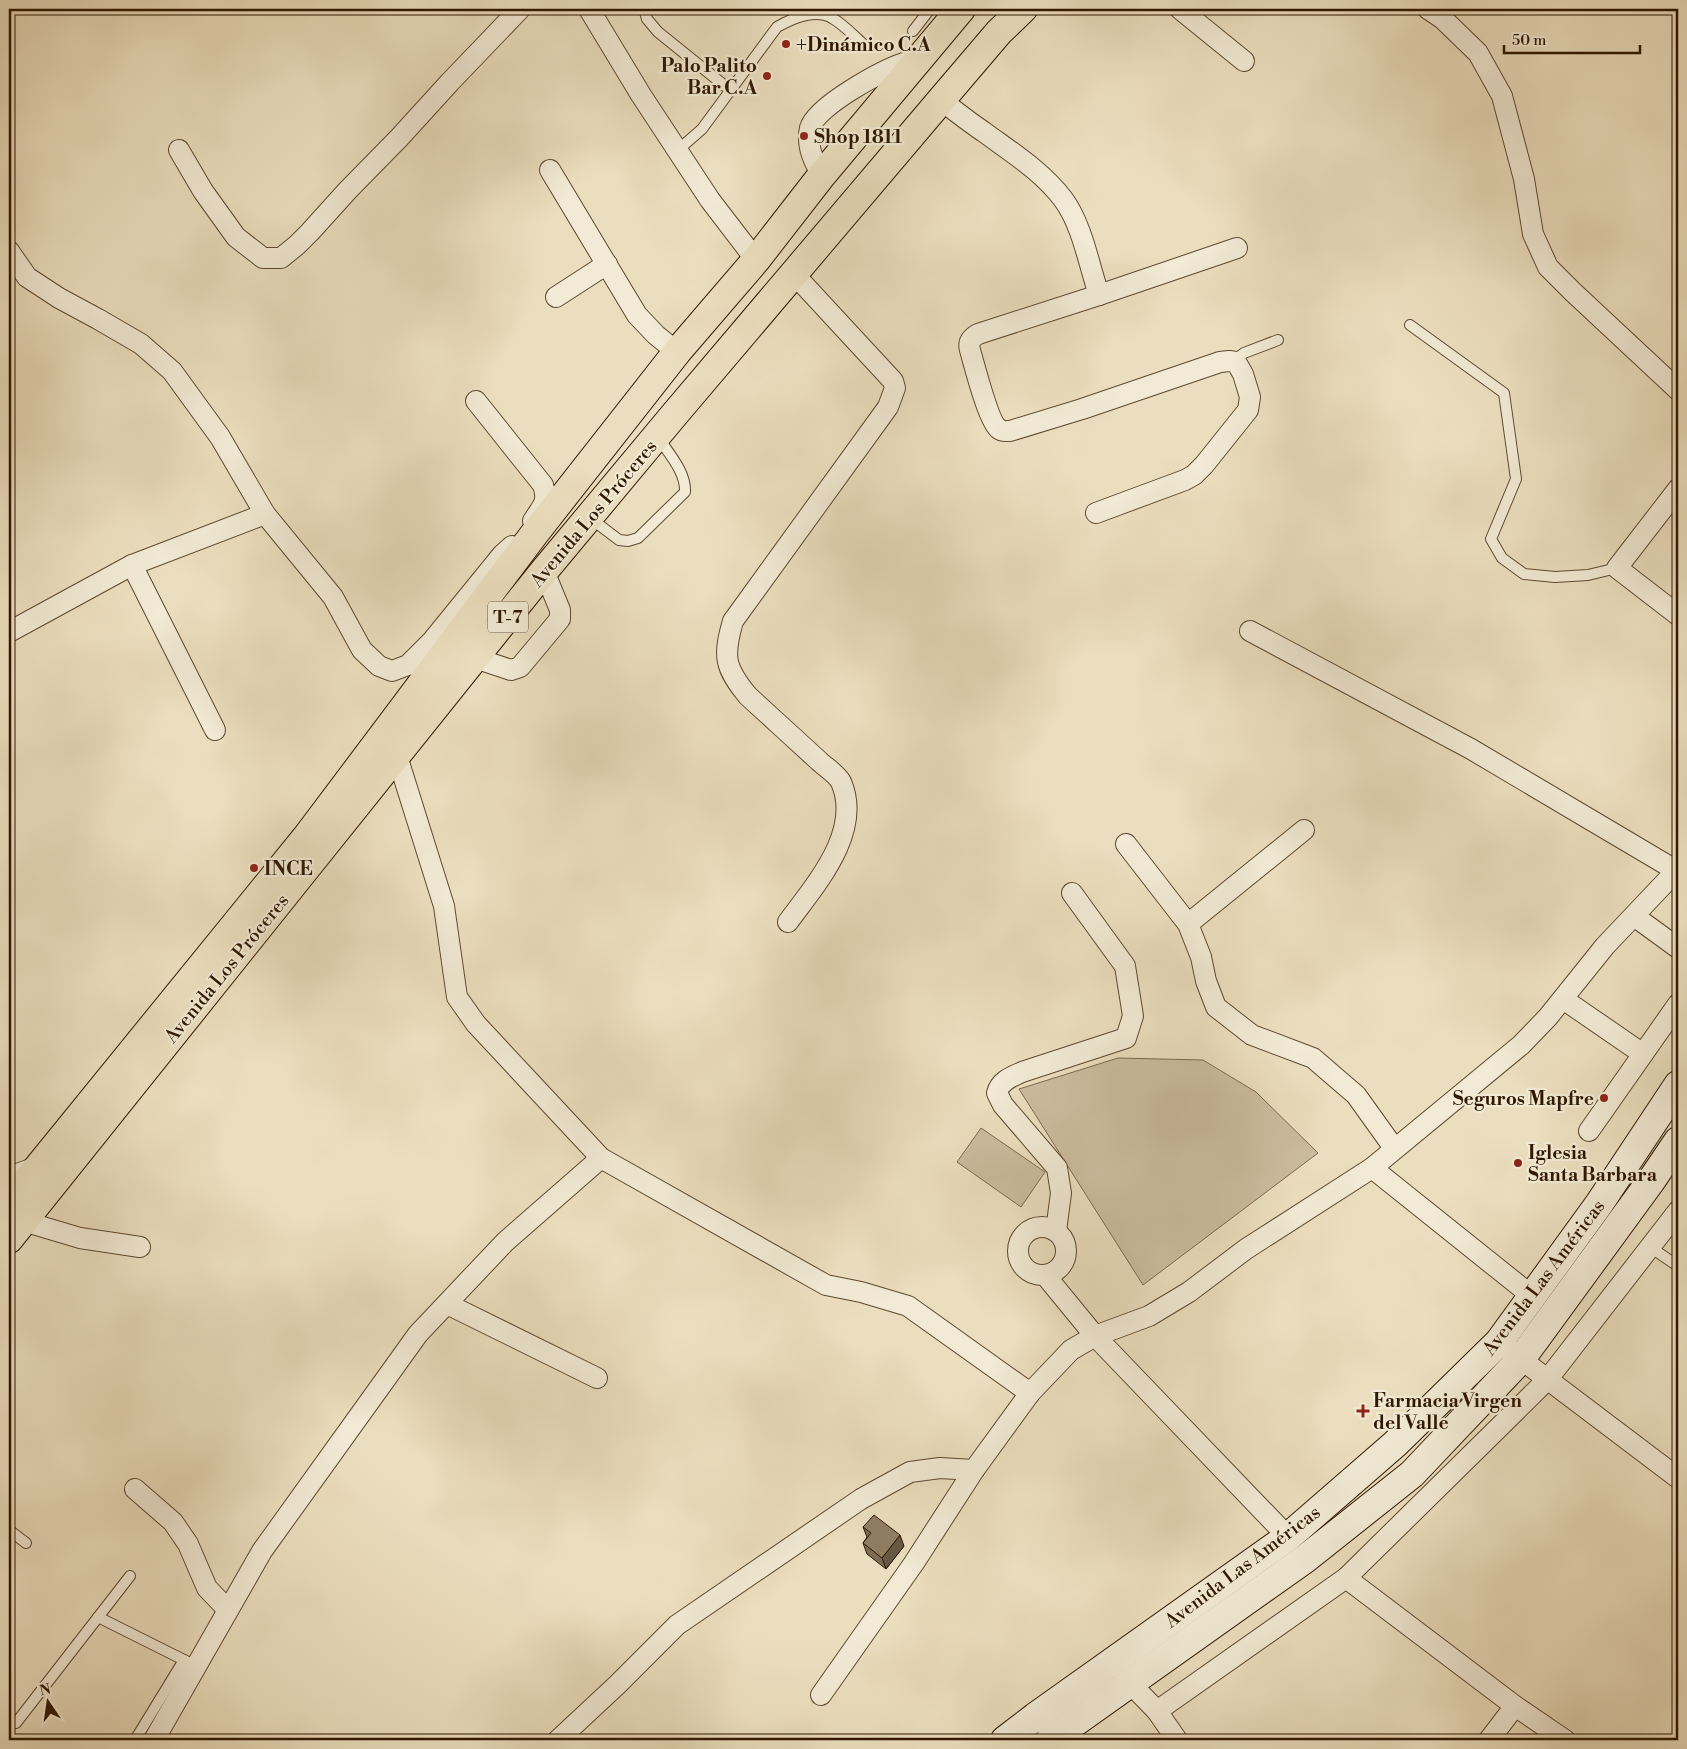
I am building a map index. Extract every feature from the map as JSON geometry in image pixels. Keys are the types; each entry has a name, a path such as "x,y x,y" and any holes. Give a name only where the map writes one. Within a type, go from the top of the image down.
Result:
{"highway":[{"name":"Avenida Los Próceres","path":"14,1221 41,1165 308,836 530,535 677,352 756,260 822,175 961,9"},
{"name":"Avenida Los Próceres","path":"14,1221 397,756 544,572 657,435 999,32 1022,9"}],"street":[{"path":"179,150 203,191 236,237 263,258 280,258 310,232 520,9"},
{"path":"589,9 641,94 710,200 756,260"},
{"path":"1180,9 1244,61"},
{"path":"1428,9 1443,19 1478,53 1502,96 1524,179 1532,234 1548,267 1678,390"},
{"path":"822,175 815,163 808,142 811,126 827,106 847,92 905,63 920,60"},
{"path":"941,100 1019,157 1048,182 1063,199 1076,223 1098,295"},
{"path":"550,170 638,315 656,335 677,352"},
{"path":"1096,513 1180,483 1194,475 1204,465 1248,410 1250,397 1243,374 1236,362 1220,362 1082,409 1010,431 1002,431 997,428 989,411 969,346 971,339 978,334 1238,248"},
{"path":"9,252 28,277 59,298 141,344 172,371 220,437 265,514 333,598 362,650 379,666 392,671 408,665 432,641 502,555 514,543 530,535 530,525 546,500 543,485 476,401"},
{"path":"556,297 607,264"},
{"path":"788,922 838,849 845,823 846,802 840,781 748,696 735,680 728,661 726,646 733,621 888,407 895,388 893,381 794,274"},
{"path":"1678,489 1617,568 1678,615"},
{"path":"9,632 132,565 265,514"},
{"path":"132,565 215,730"},
{"path":"475,658 512,670 520,667 560,619 560,610 544,572"},
{"path":"822,1695 914,1563 974,1470 1030,1393 1071,1350 1095,1336 1149,1316 1189,1292 1246,1249 1372,1168 1521,1045 1563,1000 1605,946 1678,870 1471,749 1250,631"},
{"path":"397,756 444,906 457,997 476,1024 601,1158 826,1285 861,1292 908,1306 1030,1393"},
{"path":"1188,924 1304,830"},
{"path":"1126,844 1188,924 1201,957 1206,981 1216,1007 1252,1035 1312,1058 1356,1095 1394,1148"},
{"path":"1056,1231 1061,1194 1056,1168 1003,1105 997,1093 999,1086 1022,1072 1126,1038 1133,1016 1125,966 1072,893"},
{"path":"1634,916 1678,948"},
{"path":"1563,1000 1643,1054"},
{"path":"1589,1131 1678,1004"},
{"name":"Avenida Las Américas","path":"1005,1740 1288,1536 1396,1444 1499,1342 1599,1204 1678,1085"},
{"name":"Avenida Las Américas","path":"1050,1740 1305,1559 1412,1474 1521,1359 1651,1182 1678,1141"},
{"path":"154,1740 190,1663 228,1610 267,1543 418,1334 505,1242 601,1158"},
{"path":"9,1177 41,1165"},
{"path":"1372,1168 1532,1296"},
{"path":"1157,1711 1346,1578 1547,1380 1678,1211"},
{"path":"14,1221 80,1238 140,1247"},
{"path":"1040,1227 1048,1227 1056,1231 1062,1236 1066,1244 1065,1260 1053,1272 1045,1275 1029,1271 1019,1258 1020,1241 1025,1234 1040,1227"},
{"path":"1045,1275 1095,1336 1288,1536"},
{"path":"447,1304 597,1378"},
{"path":"1499,1342 1678,1478"},
{"path":"558,1740 677,1625 861,1499 910,1472 940,1468 974,1470"},
{"path":"135,1490 173,1522 188,1544 207,1588 228,1610"},
{"path":"1346,1578 1515,1706 1565,1740"},
{"path":"1130,1683 1157,1711 1177,1740"},
{"path":"1489,1740 1515,1706"}],"lane":[{"path":"644,9 647,19 658,32 730,90"},
{"path":"913,31 930,9"},
{"path":"678,150 702,129 777,27 792,18 817,14 832,18 862,43"},
{"path":"1410,325 1504,393 1516,479 1491,539 1502,558 1524,574 1555,576 1588,575 1617,568"},
{"path":"1233,361 1244,353 1278,340"},
{"path":"590,518 620,540 628,541 638,538 685,492 686,483 683,475 657,435"},
{"path":"1650,1247 1678,1266"},
{"path":"9,1530 26,1543"},
{"path":"16,1723 130,1576"},
{"path":"98,1617 190,1663 135,1740"}],"shaded area":[{"path":"1118,1058 1203,1060 1256,1092 1318,1153 1143,1285 1019,1089"},
{"path":"981,1128 1045,1172 1021,1207 957,1162"}],"building":[{"path":"874,1515 900,1535 882,1558 863,1543 871,1533 863,1527"}],"place":[{"name":"+Dinámico C.A","path":"786,44"},
{"name":"Palo Palito Bar C.A","path":"767,76"},
{"name":"Shop 1811","path":"804,136"},
{"name":"INCE","path":"254,868"},
{"name":"Seguros Mapfre","path":"1604,1098"},
{"name":"Iglesia Santa Barbara","path":"1518,1163"},
{"name":"Farmacia Virgen del Valle","path":"1363,1411"}]}
